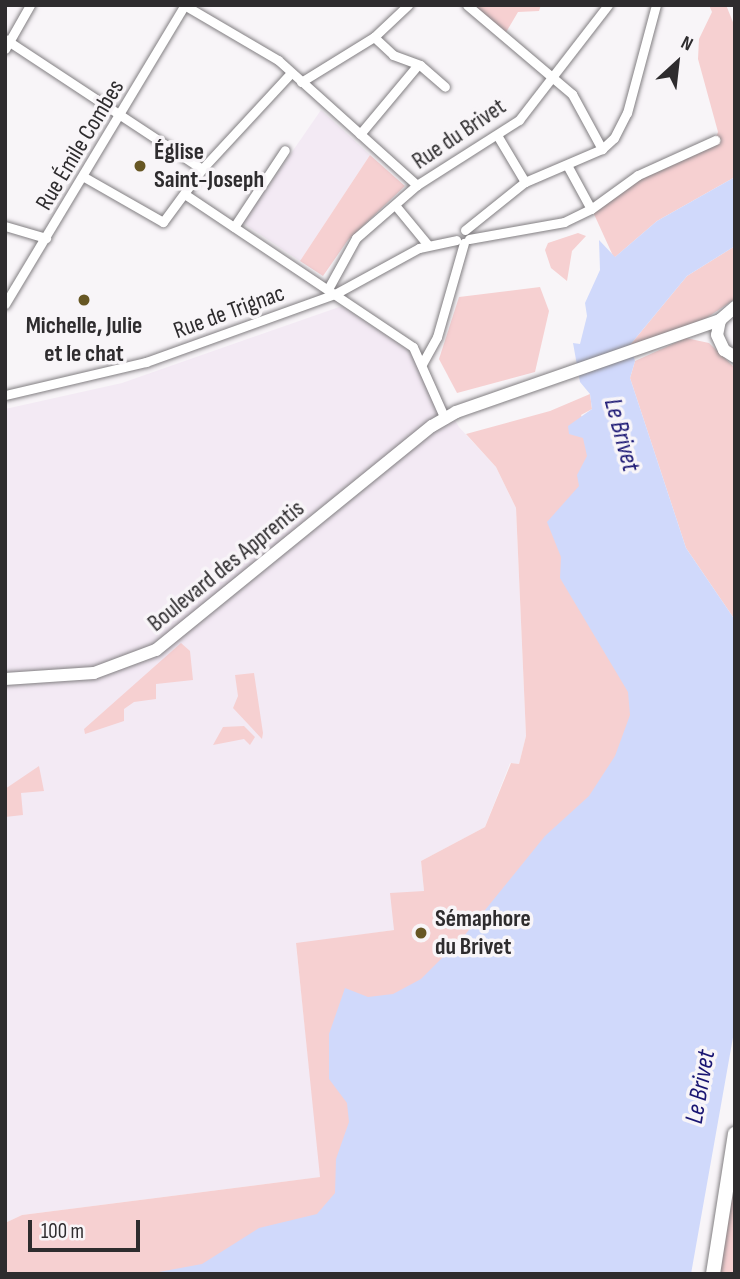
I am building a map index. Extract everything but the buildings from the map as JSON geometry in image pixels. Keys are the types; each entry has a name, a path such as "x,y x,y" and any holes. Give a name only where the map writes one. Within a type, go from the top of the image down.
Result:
{"main road":[{"name":"Boulevard des Apprentis","path":"5,679 94,673 156,650 445,419 652,342 689,332 720,320 735,307"},
{"path":"719,343 720,320"},
{"path":"689,332 719,343 735,357"},
{"path":"713,1274 735,1134"}],"street":[{"path":"30,5 7,43 202,169"},
{"path":"185,5 278,60 417,185"},
{"name":"Rue Émile Combes","path":"5,304 122,117 185,5"},
{"path":"301,82 374,37 408,5"},
{"path":"467,5 572,94 602,149"},
{"name":"Rue du Brivet","path":"331,292 356,238 417,185 519,120 608,5"},
{"name":"Rue de Trignac","path":"5,395 146,362 331,292 428,245 463,238 525,182 602,149 623,126 656,5"},
{"path":"374,37 393,55 416,67 445,88"},
{"path":"360,134 416,67"},
{"path":"84,177 163,222 186,195 202,169 291,73"},
{"path":"496,135 525,182"},
{"path":"422,364 437,337 463,238 551,225 591,209 638,176 715,140"},
{"path":"234,228 285,149"},
{"path":"567,165 591,209"},
{"path":"186,195 414,347 445,419"},
{"path":"395,205 428,245"},
{"path":"5,226 46,238"}],"shaded area":[{"path":"474,5 541,5 539,11 518,12 505,34"},
{"path":"709,5 726,5 735,27 735,177 657,221 614,258 593,212 639,177 715,140 718,132 698,59 699,39 712,12"},
{"path":"321,110 370,155 300,261 243,223"},
{"path":"370,155 405,186 348,240 323,276 300,261"},
{"path":"578,233 586,236 572,251 567,281 551,268 545,250 548,243"},
{"path":"735,246 735,299 699,323 630,345 687,276"},
{"path":"540,287 549,311 535,372 457,393 439,359 459,297"},
{"path":"342,306 414,354 459,427 496,467 516,508 526,736 519,764 510,763 485,827 421,861 424,891 394,930 296,944 321,1177 22,1215 5,1223 5,409 122,383"},
{"path":"686,338 709,343 735,368 735,620 686,548 630,378 635,361"},
{"path":"590,394 592,409 581,415 643,558 645,1274 5,1274 5,1223 22,1215 320,1177 296,943 394,930 390,893 424,891 421,861 485,827 511,763 519,764 526,736 516,508 496,467 466,434 550,411"},
{"path":"181,643 190,651 193,680 156,684 156,699 134,702 124,709 124,721 85,734 84,729"},
{"path":"254,673 262,739 233,708 238,696 235,675"},
{"path":"244,726 255,737 250,745 244,739 213,745 223,727"},
{"path":"39,766 44,791 21,793 23,815 5,817 5,789"},
{"path":"735,1183 735,1274 720,1274 728,1219"}],"water":[{"name":"Le Brivet","path":"735,177 735,246 687,276 630,345 635,361 630,378 686,548 735,620 735,1026 691,1274 148,1274 202,1264 259,1228 317,1214 335,1193 336,1159 349,1122 347,1103 329,1079 329,1034 345,988 368,997 393,994 421,979 464,936 545,836 589,796 615,756 630,715 628,692 560,578 561,557 547,522 579,486 577,475 587,456 583,438 569,434 568,426 592,409 590,394 580,382 573,343 580,344 587,316 585,303 600,270 599,240 615,257 657,221"}],"place":[{"name":"Église Saint-Joseph","path":"140,166"},
{"name":"Michelle, Julie et le chat","path":"84,300"},
{"name":"Sémaphore du Brivet","path":"421,933"}]}
